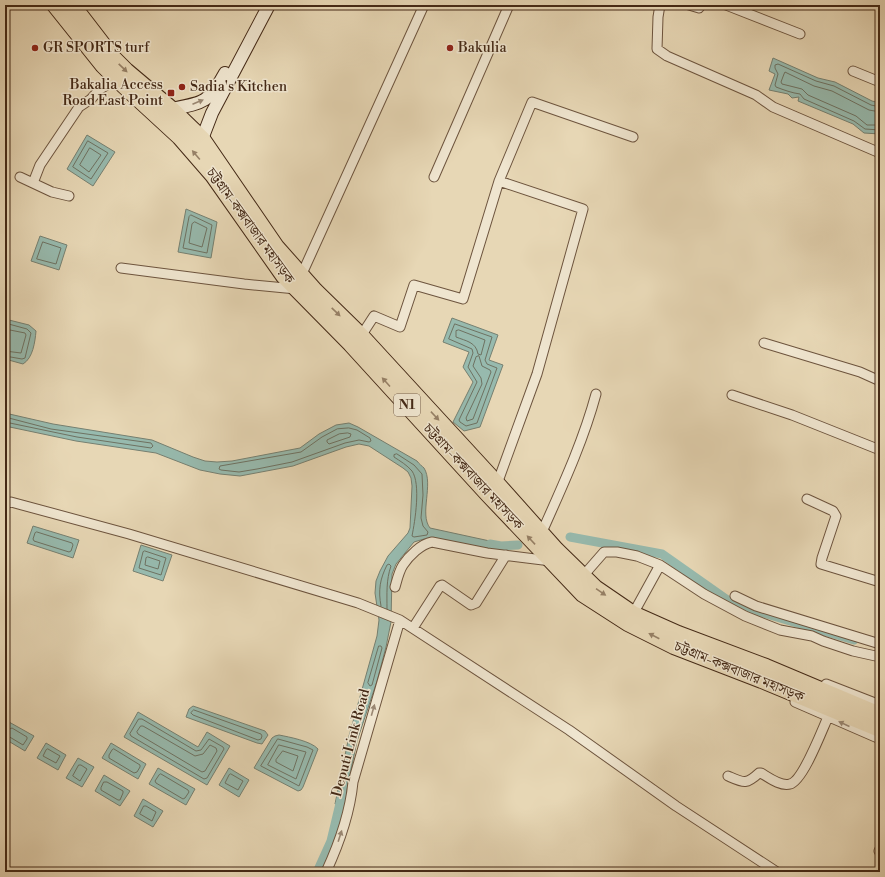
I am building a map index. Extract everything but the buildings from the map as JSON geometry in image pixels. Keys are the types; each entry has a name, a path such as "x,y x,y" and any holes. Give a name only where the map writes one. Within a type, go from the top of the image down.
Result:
{"highway":[{"name":"চট্টগ্রাম-কক্সবাজার মহাসড়ক","path":"55,5 103,65 180,137 213,175 284,276 315,291 361,336 542,532 556,550 595,588 633,614 678,634 702,652 762,680 880,729"},
{"name":"চট্টগ্রাম-কক্সবাজার মহাসড়ক","path":"72,5 112,57 126,71 171,109 202,139 299,282 351,344 583,594 628,624 674,646 766,667 880,715"}],"street":[{"path":"202,139 212,113 219,84 262,5"},
{"path":"217,95 269,5"},
{"path":"121,268 244,284 299,282 424,5"},
{"path":"434,177 509,5"},
{"path":"660,5 657,49 667,56 756,95 773,107 880,153"},
{"path":"689,5 699,8 701,5"},
{"path":"726,5 800,34"},
{"path":"853,71 880,82"},
{"path":"33,183 40,165 79,107 91,99 100,89 117,79"},
{"path":"171,109 198,104 211,96 217,95"},
{"path":"361,336 374,316 400,327 414,285 463,298 499,181 532,102 633,137"},
{"path":"20,177 52,192 69,196"},
{"path":"497,484 537,374 583,209 499,181"},
{"path":"764,343 860,372 880,381"},
{"path":"542,532 588,425 596,394"},
{"path":"732,395 792,415 880,450"},
{"path":"807,499 833,511 836,516 821,564 880,582"},
{"path":"5,504 11,502 129,534 350,601 396,618 569,730 676,806 777,872"},
{"path":"395,587 402,566 419,548 426,543 432,542 551,561"},
{"path":"583,576 604,552 617,552 637,556 660,565 704,594 745,616 780,630 812,636 853,651 880,657"},
{"path":"413,628 437,588 442,585 471,605 476,603 506,555"},
{"path":"633,614 660,565"},
{"path":"735,596 756,606 880,644"},
{"name":"Deputi Link Road","path":"326,872 340,836 351,799 353,782 396,618"},
{"path":"702,652 706,662 710,666 880,739"},
{"path":"785,676 799,674 880,705"},
{"path":"728,776 743,782 749,782 761,773 780,783 790,784 794,782 804,769 828,717"}],"water":[{"path":"773,58 818,78 835,82 872,101 880,103 880,134 864,133 853,124 798,101 799,97 792,98 788,94 769,90 775,74 769,71"},
{"path":"87,135 115,152 93,186 67,169"},
{"path":"186,209 217,222 211,258 178,252"},
{"path":"40,236 67,245 59,270 31,261"},
{"path":"452,318 498,335 489,360 503,365 480,427 464,431 453,422 473,382 463,367 469,352 443,342"},
{"path":"5,319 29,325 36,331 31,354 23,364 5,359"},
{"path":"5,413 53,424 152,440 193,457 205,461 217,462 232,461 300,448 319,434 336,425 349,423 417,461 424,468 428,482 426,515 430,528 499,543 501,546 496,550 424,539 414,542 396,564 392,574 391,622 386,647 377,681 357,741 344,804 335,804 349,736 377,636 379,620 375,593 376,581 388,556 408,533 410,528 412,486 411,478 408,472 369,446 359,444 346,447 293,466 240,476 220,474 200,470 156,453 76,441 5,426"},
{"path":"33,526 79,540 73,558 27,543"},
{"path":"141,545 172,555 163,581 133,571"},
{"path":"193,706 265,731 268,735 262,744 257,743 186,717 189,709"},
{"path":"138,712 198,747 207,732 230,746 207,785 124,737"},
{"path":"9,722 34,736 25,751 5,739 5,729"},
{"path":"279,735 294,738 315,746 318,749 301,790 298,791 254,768 272,738"},
{"path":"46,743 66,755 58,770 37,758"},
{"path":"111,743 146,764 138,779 102,758"},
{"path":"78,758 94,767 82,787 66,778"},
{"path":"158,768 195,789 186,805 149,784"},
{"path":"229,768 249,780 239,797 219,785"},
{"path":"104,775 130,791 120,806 95,791"},
{"path":"143,799 163,811 153,827 134,816"}],"waterway":[{"path":"570,537 662,554 733,604 854,640"},
{"path":"490,544 501,546 518,545"},
{"path":"317,872 331,841 342,795"}],"place":[{"name":"GR SPORTS turf","path":"35,48"},
{"name":"Bakulia","path":"450,48"},
{"name":"Sadia's Kitchen","path":"182,87"},
{"name":"Bakalia Access Road East Point","path":"171,93"}]}
